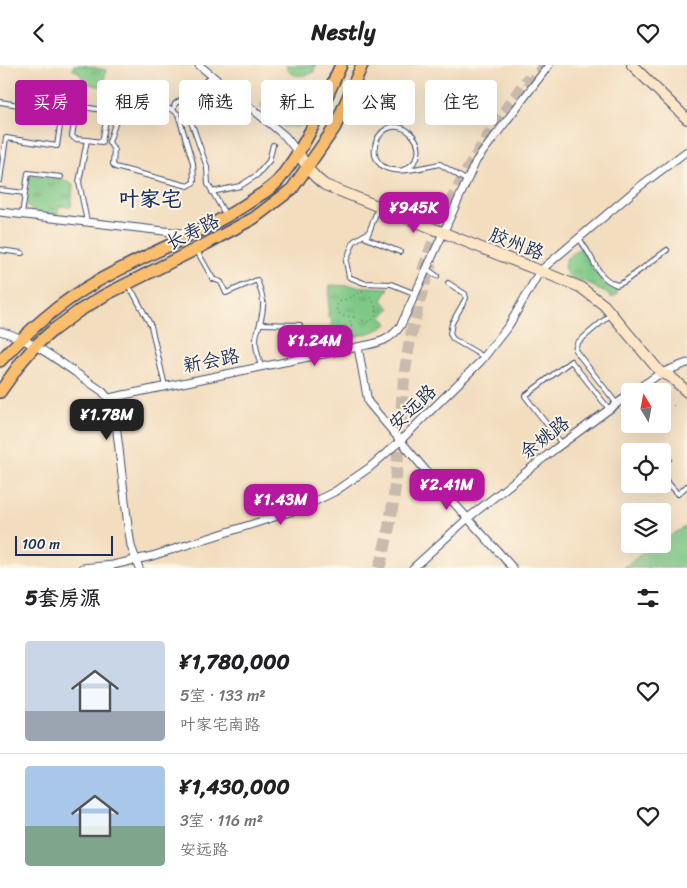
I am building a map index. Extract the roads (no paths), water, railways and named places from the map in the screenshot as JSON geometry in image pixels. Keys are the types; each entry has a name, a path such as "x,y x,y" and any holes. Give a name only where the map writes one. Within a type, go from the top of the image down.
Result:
{"main road":[{"name":"长寿路","path":"0,361 21,338 65,301 97,282 238,210 276,183 299,154 341,65"},
{"name":"长寿路","path":"0,392 35,346 79,311 105,295 254,218 292,189 335,127 362,65"}],"street":[{"name":"胶州路","path":"199,65 218,80"},
{"name":"新会路","path":"109,398 358,347 381,342 391,337 401,325 416,294 476,161 549,65"},
{"path":"632,65 687,119"},
{"name":"胶州路","path":"251,107 285,136 316,179 325,185 580,287 604,305 661,373 671,377 687,392"},
{"name":"安远路","path":"83,568 136,560 299,509 334,492 369,468 400,441 484,357 509,325 540,271 639,187 687,151"},
{"path":"0,212 193,234"},
{"path":"0,331 21,338 35,346 102,391 109,398 115,415 131,546 139,568"},
{"path":"358,347 368,401 442,490 513,568"},
{"path":"646,383 661,373 687,363"},
{"name":"余姚路","path":"416,567 468,518 621,400"}],"lane":[{"path":"173,110 175,104 213,76"},
{"path":"128,95 173,110 178,114 193,163 194,182 188,186 115,167 113,164 114,150 109,142 124,97 128,95"},
{"path":"0,102 15,104"},
{"path":"74,125 72,136 75,139 102,142 106,113 87,108"},
{"path":"0,179 6,138 57,146 60,125"},
{"path":"192,125 207,167 208,184 227,216"},
{"path":"401,171 413,163 419,151 415,137 403,128 396,127 382,132 375,145 377,159 381,165 387,169 401,171 440,164 467,181"},
{"path":"87,140 79,182 87,222"},
{"path":"212,192 240,186 257,175 269,161 273,145"},
{"path":"413,163 419,168"},
{"path":"22,215 28,173 61,177"},
{"path":"0,190 25,193"},
{"path":"379,206 366,238 400,251"},
{"path":"369,232 354,241 346,261 349,277 364,283 390,284 416,294"},
{"path":"579,238 601,274 607,281 617,285 624,282 667,250"},
{"path":"196,249 213,279 222,282 226,293 257,280 264,301 256,336 261,367"},
{"path":"0,250 22,253"},
{"path":"426,269 437,276"},
{"path":"448,283 465,294 466,298 452,323 450,334 453,339 484,357"},
{"path":"126,284 134,294 151,326 165,386"},
{"path":"612,314 577,343 574,350 617,403"},
{"path":"260,324 300,325"},
{"path":"562,444 525,396 572,361 609,409"},
{"path":"671,486 678,494 687,486"}],"tunnel":[{"path":"528,87 545,65"},
{"path":"423,271 443,219 468,170 497,123 529,77"},
{"path":"379,568 393,505 408,349 431,263"}],"district":[{"name":"叶家宅","path":"150,199"}]}
